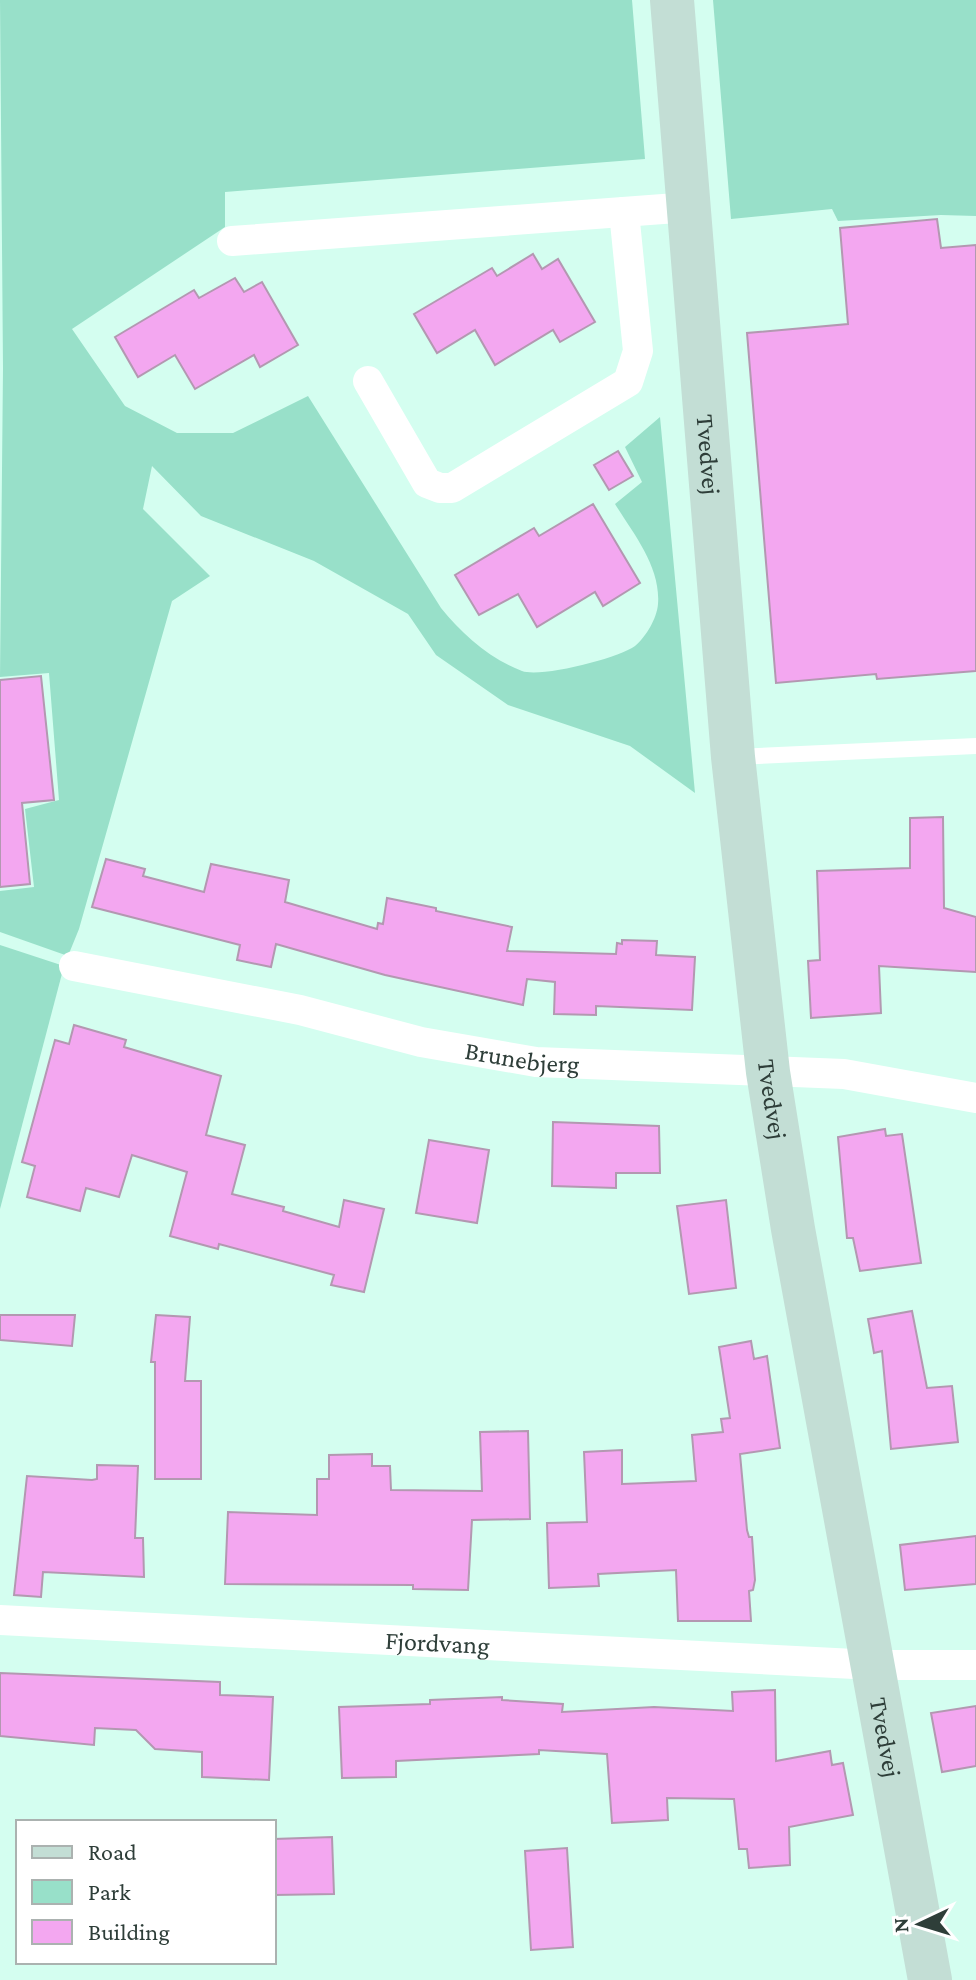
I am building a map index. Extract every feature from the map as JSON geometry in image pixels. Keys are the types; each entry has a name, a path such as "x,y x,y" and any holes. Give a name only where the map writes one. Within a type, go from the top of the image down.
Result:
{"street":[{"name":"Tvedvej","path":"672,0 733,757 768,1072 793,1229 930,1980"},
{"path":"232,241 690,207"},
{"path":"368,381 427,483 440,488 452,488 628,382 638,351 624,212"},
{"name":"Brunebjerg","path":"74,966 300,1010 421,1042 536,1062 844,1074 976,1098"},
{"name":"Fjordvang","path":"0,1620 874,1665 976,1665"}],"lane":[{"path":"733,757 976,746"}],"green space":[{"path":"0,0 632,0 645,159 225,192 225,227 72,329 125,406 177,433 233,433 308,396 441,608 477,645 522,671 545,672 613,656 635,646 650,627 658,604 655,577 644,551 615,504 642,482 625,447 660,417 695,793 630,746 508,705 436,655 408,614 314,561 201,516 152,466 143,509 210,576 172,601 79,929 68,956 0,932 0,891 34,887 25,809 59,800 49,673 0,677 3,368"},
{"path":"713,0 976,0 976,216 838,221 832,209 731,219"},
{"path":"0,945 64,966 0,1209"}],"building":[{"path":"937,219 941,248 976,245 976,671 877,679 876,674 776,683 747,333 848,324 840,228"},
{"path":"533,254 542,269 558,259 595,322 560,342 553,330 495,365 475,330 437,353 414,314 492,268 497,276"},
{"path":"235,278 244,292 262,282 298,345 260,367 254,355 195,389 175,355 138,377 115,337 194,290 199,298"},
{"path":"618,451 633,476 609,490 594,465"},
{"path":"593,504 640,583 603,606 595,592 537,627 518,594 479,615 455,575 534,528 539,536"},
{"path":"41,676 54,800 22,803 30,884 0,887 0,680"},
{"path":"943,817 944,908 976,917 976,972 879,966 881,1013 811,1018 808,961 820,960 817,871 910,868 910,818"},
{"path":"106,859 145,869 143,876 204,892 211,864 289,880 285,902 377,929 378,923 383,924 387,898 436,908 436,911 512,927 507,951 616,954 617,943 622,944 622,940 657,941 656,955 695,957 692,1010 596,1006 596,1015 554,1014 555,982 527,979 523,1005 385,975 276,944 271,967 237,960 240,945 92,907"},
{"path":"74,1025 126,1040 124,1047 221,1076 206,1135 245,1145 232,1194 284,1207 283,1211 339,1227 344,1200 384,1209 364,1292 331,1285 334,1275 219,1244 218,1249 170,1236 187,1172 132,1155 119,1197 86,1188 80,1211 27,1197 35,1166 22,1162 55,1040 69,1044"},
{"path":"553,1122 659,1126 660,1173 616,1173 616,1188 552,1186"},
{"path":"885,1129 886,1136 902,1134 921,1263 860,1271 853,1238 847,1238 838,1137"},
{"path":"429,1140 489,1150 477,1223 416,1213"},
{"path":"726,1200 736,1288 689,1294 677,1206"},
{"path":"912,1311 927,1388 952,1386 958,1442 891,1449 882,1351 874,1353 868,1319"},
{"path":"0,1315 75,1315 72,1346 0,1340"},
{"path":"156,1315 190,1317 185,1381 201,1381 201,1479 155,1479 155,1362 151,1362"},
{"path":"751,1341 754,1359 767,1356 780,1448 740,1454 755,1580 753,1590 749,1591 751,1621 678,1621 676,1570 598,1574 599,1586 549,1588 547,1523 587,1522 584,1452 622,1450 622,1484 696,1481 692,1435 723,1432 721,1419 730,1418 719,1347"},
{"path":"528,1431 530,1519 472,1520 468,1590 413,1589 413,1585 225,1584 228,1512 317,1515 317,1479 329,1479 329,1455 372,1454 372,1466 390,1466 391,1490 482,1491 480,1432"},
{"path":"97,1465 138,1466 135,1538 143,1538 144,1577 43,1572 41,1597 14,1595 27,1476 92,1480 97,1479"},
{"path":"976,1536 976,1584 905,1590 900,1545"},
{"path":"0,1673 220,1682 220,1695 273,1697 269,1780 202,1777 202,1752 155,1749 136,1730 95,1728 94,1745 0,1736"},
{"path":"775,1690 776,1761 830,1751 832,1765 843,1763 853,1815 789,1827 790,1865 749,1868 747,1849 739,1849 734,1799 667,1798 668,1820 612,1823 607,1754 539,1750 539,1754 396,1761 396,1777 342,1778 339,1707 430,1704 430,1700 502,1697 502,1700 563,1704 562,1712 654,1707 733,1711 732,1692"},
{"path":"976,1706 976,1766 942,1772 931,1713"},
{"path":"332,1837 334,1894 276,1895 276,1839"},
{"path":"567,1848 573,1947 531,1950 525,1851"}]}
